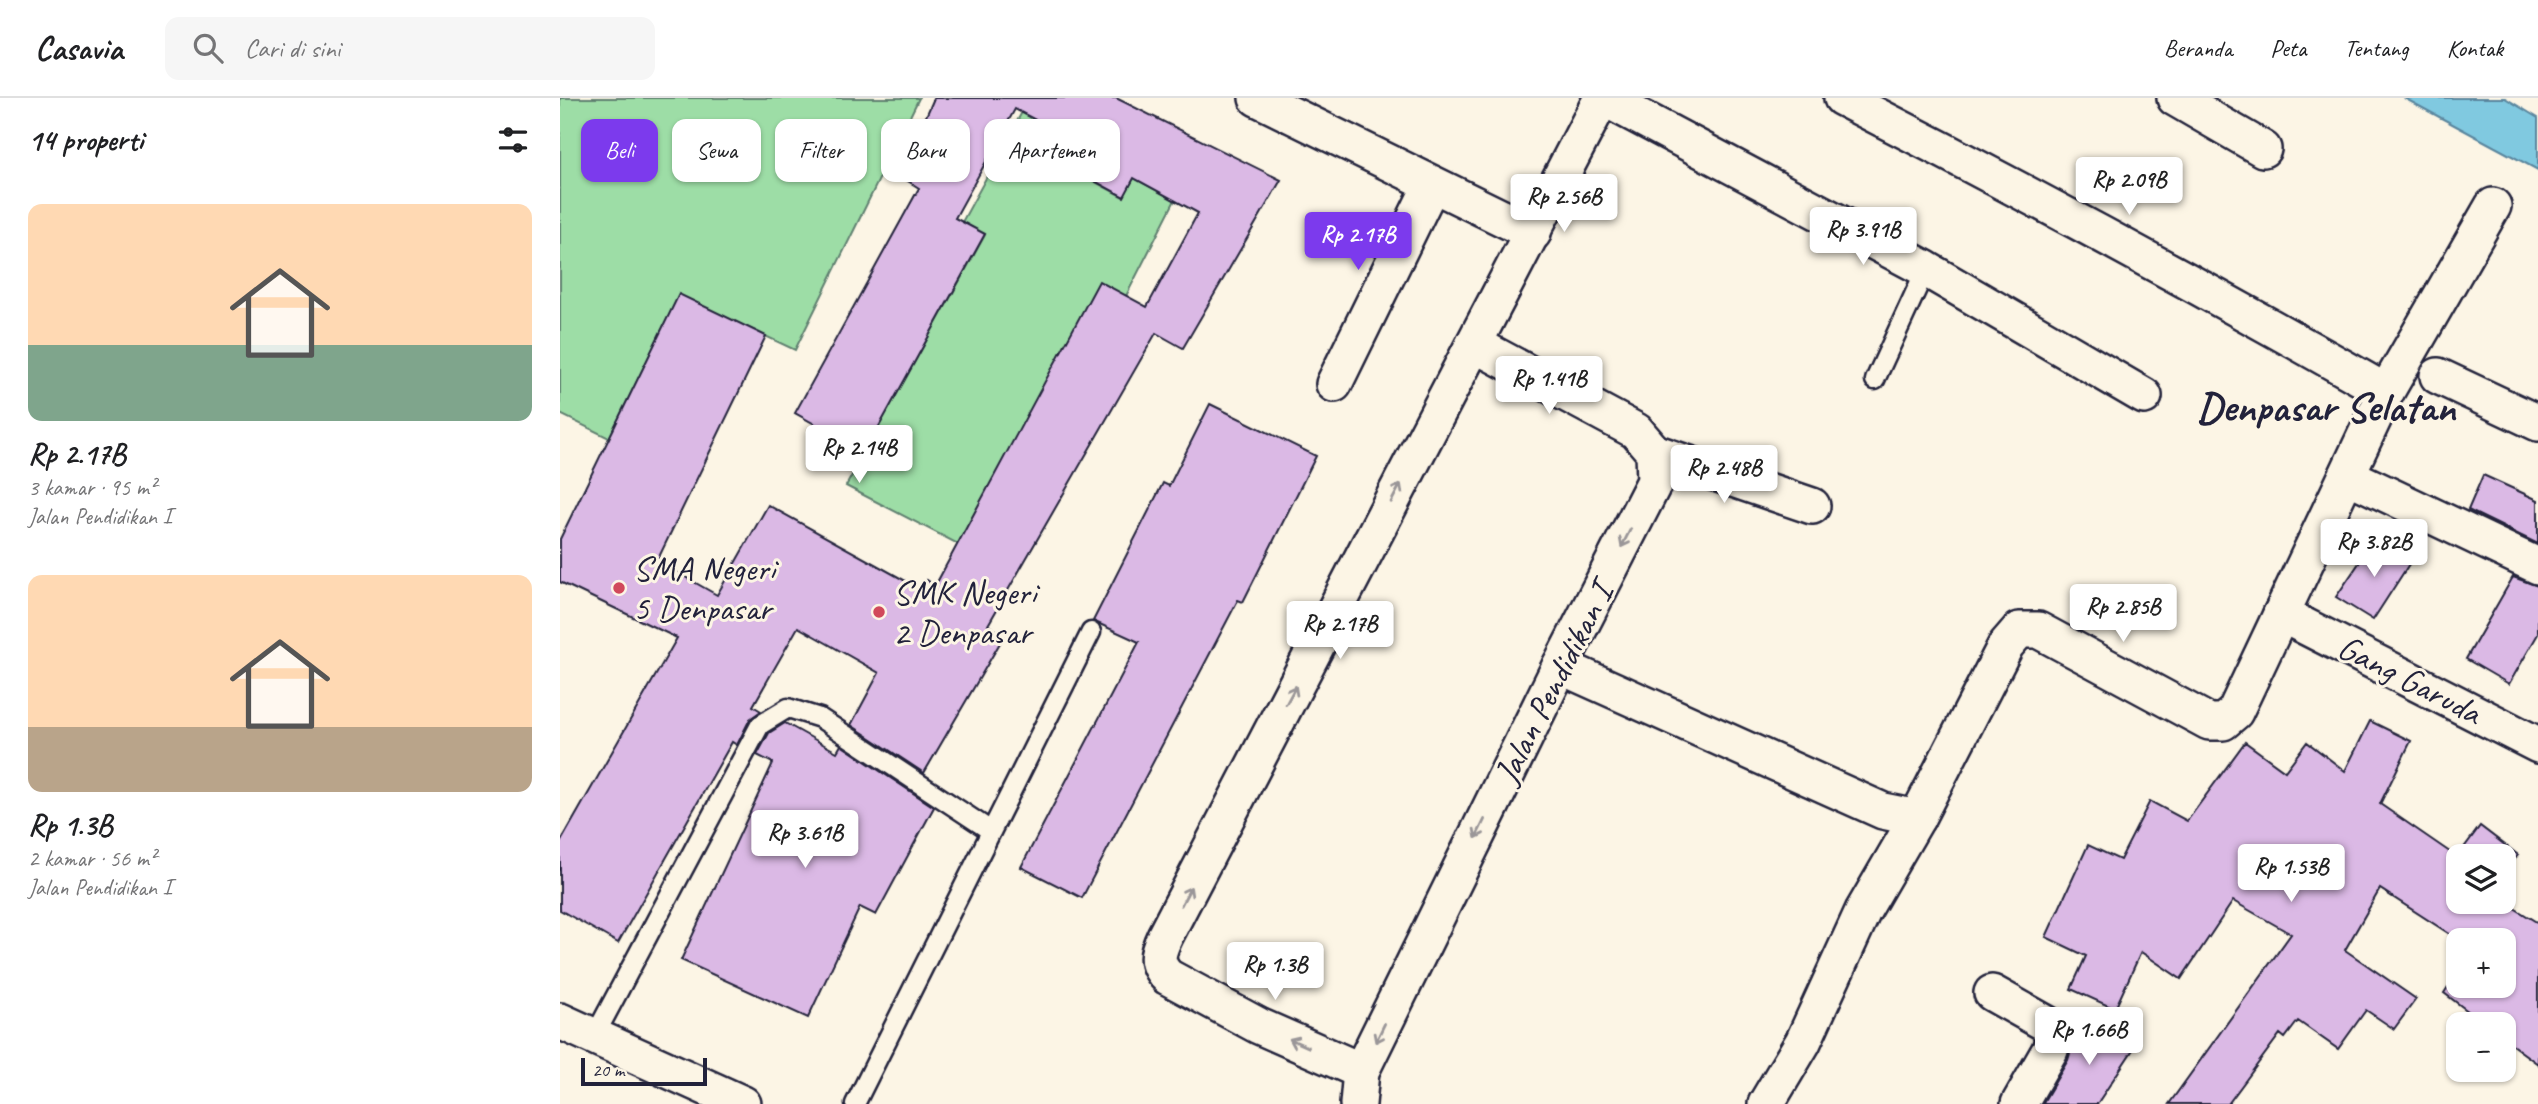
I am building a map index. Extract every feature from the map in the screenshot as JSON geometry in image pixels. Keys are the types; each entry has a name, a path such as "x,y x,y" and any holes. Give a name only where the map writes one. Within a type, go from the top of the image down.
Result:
{"street":[{"path":"1257,98 1533,233"},
{"path":"1360,1088 1259,1026 1168,977 1160,969 1156,958 1165,936 1603,98 1926,269 2144,396"},
{"path":"1842,98 1993,175 2242,310 2386,392"},
{"path":"2175,98 2263,149"},
{"path":"1334,384 1433,184"},
{"path":"1766,1104 1803,1042 1863,911 1917,818 2006,645 2019,630 2038,631 2209,722 2223,722 2235,712 2386,392 2493,206"},
{"path":"1474,344 1636,431 1654,452 1812,506"},
{"path":"2438,376 2538,423"},
{"name":"Jalan Pendidikan I","path":"1360,1088 1560,666 1655,481 1654,452"},
{"path":"2359,481 2538,566"},
{"name":"Gang Garuda","path":"2281,614 2538,745"},
{"path":"1560,666 1883,811 1917,818"},
{"path":"1992,993 2047,1024 2054,1037 2050,1050 2019,1104"},
{"path":"560,1021 743,1104"}],"lane":[{"path":"1875,380 1926,269"},
{"path":"855,1104 1091,632"},
{"path":"594,1037 760,724 788,708 820,718 991,831"}],"green space":[{"path":"560,98 919,98 909,119 881,119 881,175 795,350 679,295 609,438 560,414"},
{"path":"1022,112 1035,119 1018,119"},
{"path":"1134,178 1175,200 1126,296 958,544 846,486 985,235 962,222 984,182 1095,182 1123,197"}],"water":[{"path":"2404,98 2505,98 2538,118 2538,170"}],"building":[{"path":"934,98 1116,98 1281,180 1183,348 1156,333 988,625 1004,636 924,773 851,725 879,673 798,627 753,706 761,711 750,719 737,745 732,742 618,943 560,910 560,843 677,638 560,582 560,539 679,294 766,336 657,561 717,595 768,505 922,590 927,580 935,586 1099,281 1147,307 1198,213 1134,178 1124,197 1096,182 1120,182 1120,119 1034,119 1015,109 1009,119 984,119 984,165 955,218 985,234 865,452 795,413 919,188 910,182 970,182 970,119 925,119"},
{"path":"1210,404 1316,456 1243,602 1238,600 1082,898 1021,867 1139,642 1093,621 1163,483 1169,486"},
{"path":"2483,475 2538,500 2538,544 2468,510"},
{"path":"2376,538 2411,561 2373,620 2336,597"},
{"path":"2513,577 2538,586 2538,634 2509,684 2466,659"},
{"path":"2370,721 2411,741 2380,804 2446,849 2446,914 2516,914 2516,909 2538,923 2538,1064 2516,1048 2516,1012 2469,1012 2451,998 2516,998 2516,928 2446,928 2446,932 2380,889 2345,950 2416,999 2394,1029 2366,1010 2338,1049 2298,1021 2285,1038 2280,1034 2228,1104 2169,1104 2291,934 2233,901 2181,979 2141,952 2115,1009 2071,989 2086,956 2046,937 2088,845 2120,860 2150,801 2187,821 2245,742 2285,771 2307,742 2345,771"},
{"path":"785,723 837,752 841,745 934,807 876,915 860,907 808,1018 681,960 773,763 757,755 769,733"},
{"path":"2480,826 2504,844 2467,844"},
{"path":"2081,1019 2134,1048 2097,1104 2042,1104 2068,1060 2073,1032"}],"place":[{"name":"SMA Negeri 5 Denpasar","path":"619,588"},
{"name":"SMK Negeri 2 Denpasar","path":"879,612"}],"district":[{"name":"Denpasar Selatan","path":"2326,406"}]}
